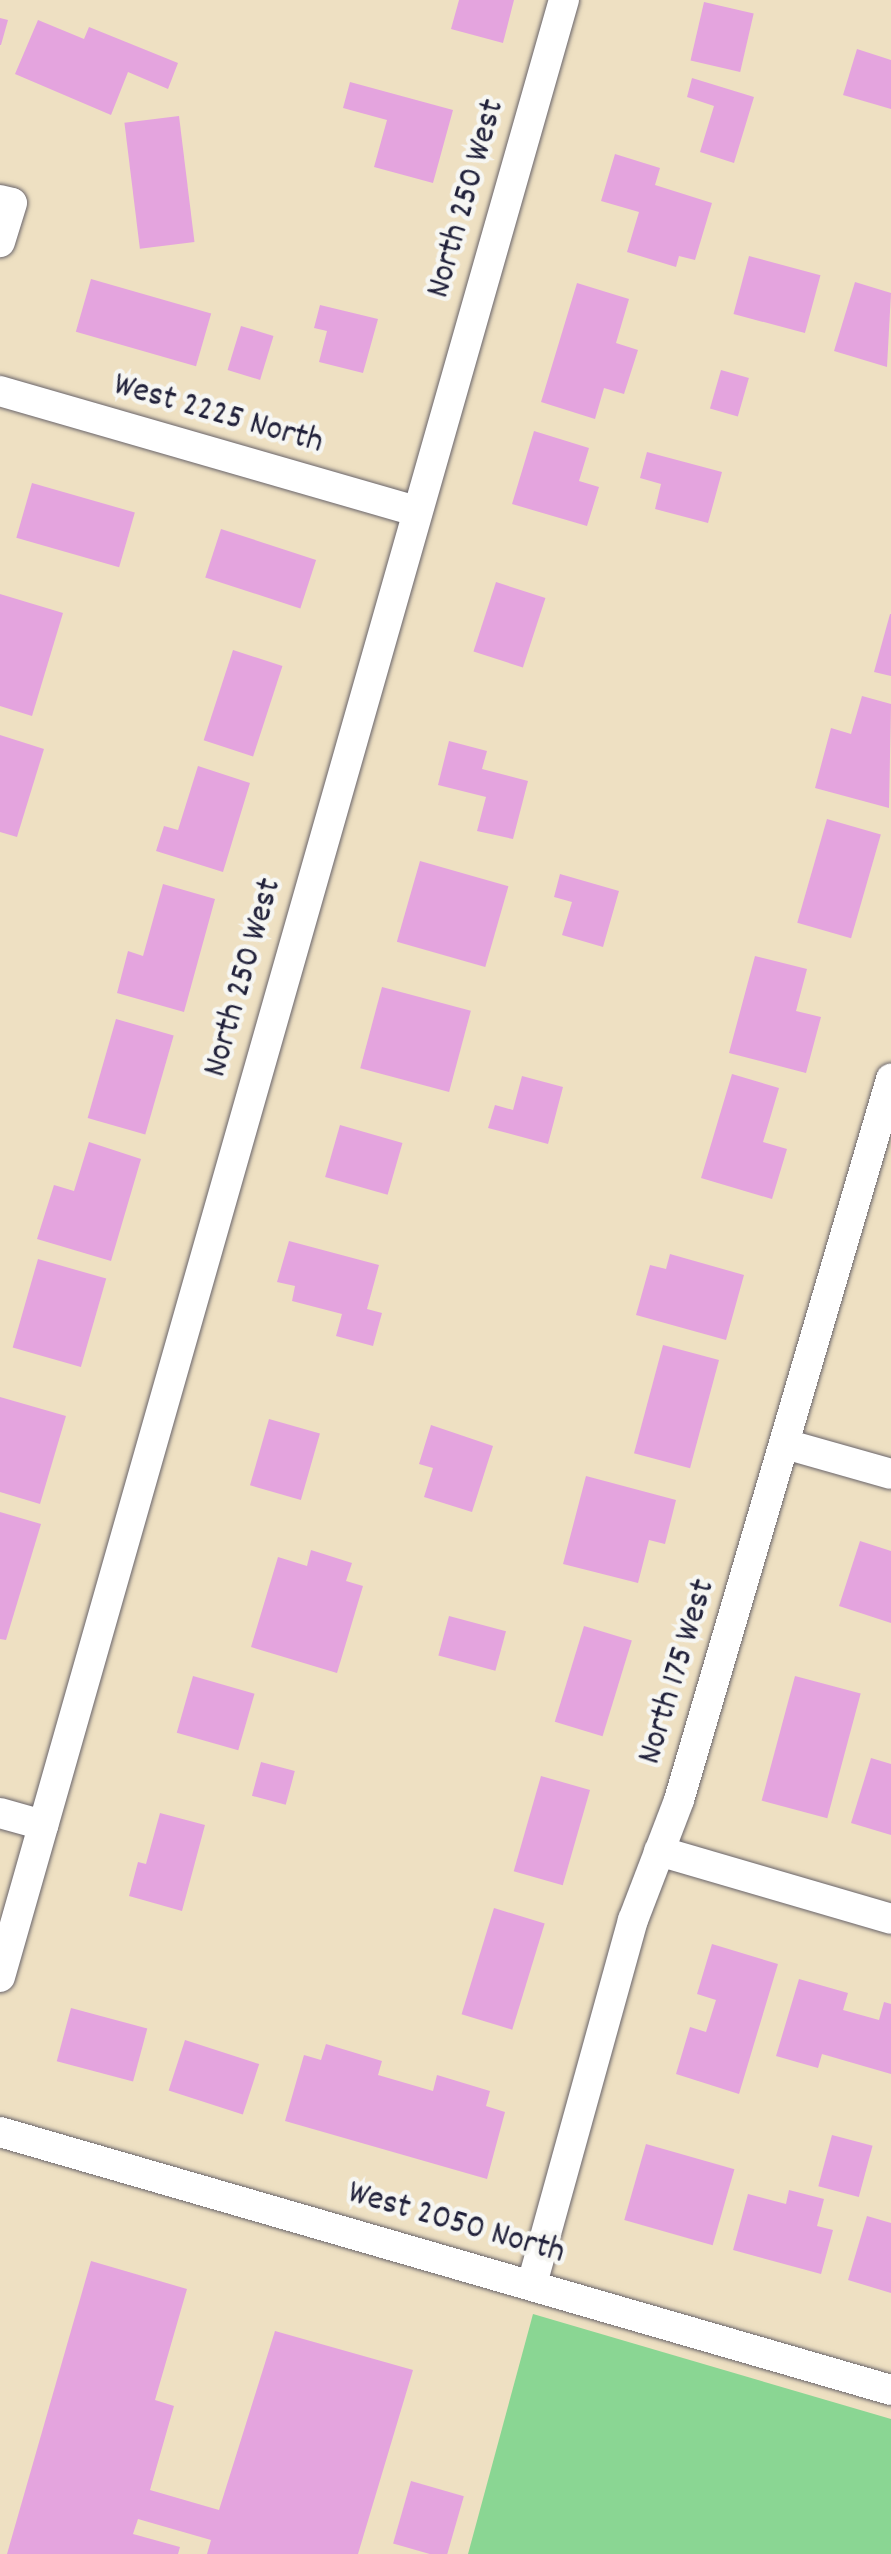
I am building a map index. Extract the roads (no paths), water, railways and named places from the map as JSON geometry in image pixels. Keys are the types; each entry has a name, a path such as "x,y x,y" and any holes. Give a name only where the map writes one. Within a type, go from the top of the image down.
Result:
{"street":[{"name":"North 250 West","path":"0,1977 564,0"},
{"path":"0,242 6,202"},
{"name":"West 2225 North","path":"0,392 416,511"},
{"name":"North 175 West","path":"532,2284 633,1920 659,1852 785,1444 891,1078"},
{"path":"785,1444 891,1474"},
{"path":"0,1813 43,1825"},
{"path":"659,1852 891,1919"},
{"name":"West 2050 North","path":"0,2132 891,2390"}]}
